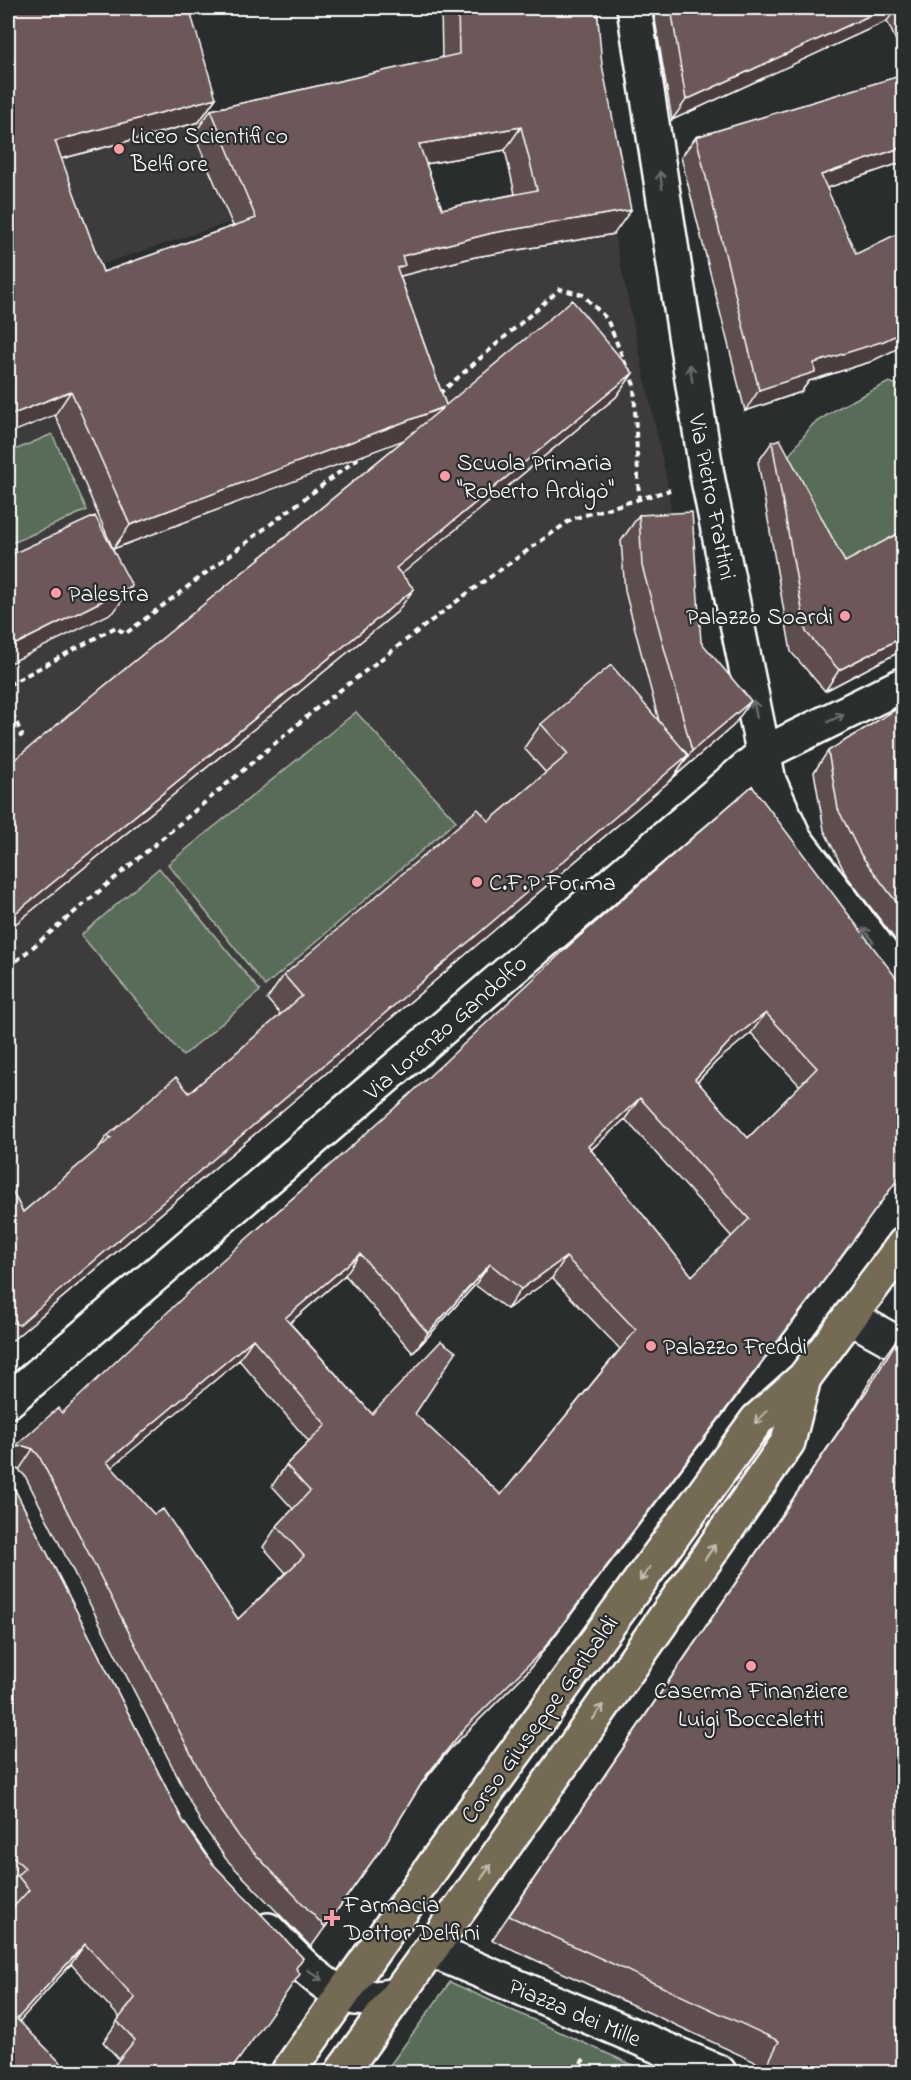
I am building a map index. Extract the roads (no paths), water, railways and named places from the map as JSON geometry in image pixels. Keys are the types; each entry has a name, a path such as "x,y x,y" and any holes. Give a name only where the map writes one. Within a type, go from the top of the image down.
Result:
{"main road":[{"name":"Corso Giuseppe Garibaldi","path":"288,2073 757,1420 804,1378 903,1244"},
{"name":"Corso Giuseppe Garibaldi","path":"342,2073 788,1442 804,1378"}],"street":[{"name":"Via Pietro Frattini","path":"634,8 707,475 769,781 795,839 903,982"},
{"name":"Via Lorenzo Gandolfo","path":"8,1401 764,753 903,684"},
{"path":"850,1317 903,1347"},
{"path":"248,1910 305,1968 343,1994 366,1999 397,1995"},
{"name":"Piazza dei Mille","path":"431,1950 719,2073"}],"place":[{"name":"Liceo Scientifico Belfiore","path":"119,149"},
{"name":"Scuola Primaria \"Roberto Ardigò\"","path":"445,476"},
{"name":"Palestra","path":"56,593"},
{"name":"Palazzo Soardi","path":"845,616"},
{"name":"C.F.P For.ma","path":"477,882"},
{"name":"Palazzo Freddi","path":"651,1346"},
{"name":"Caserma Finanziere Luigi Boccaletti","path":"751,1666"},
{"name":"Farmacia Dottor Delfini","path":"332,1918"}]}
